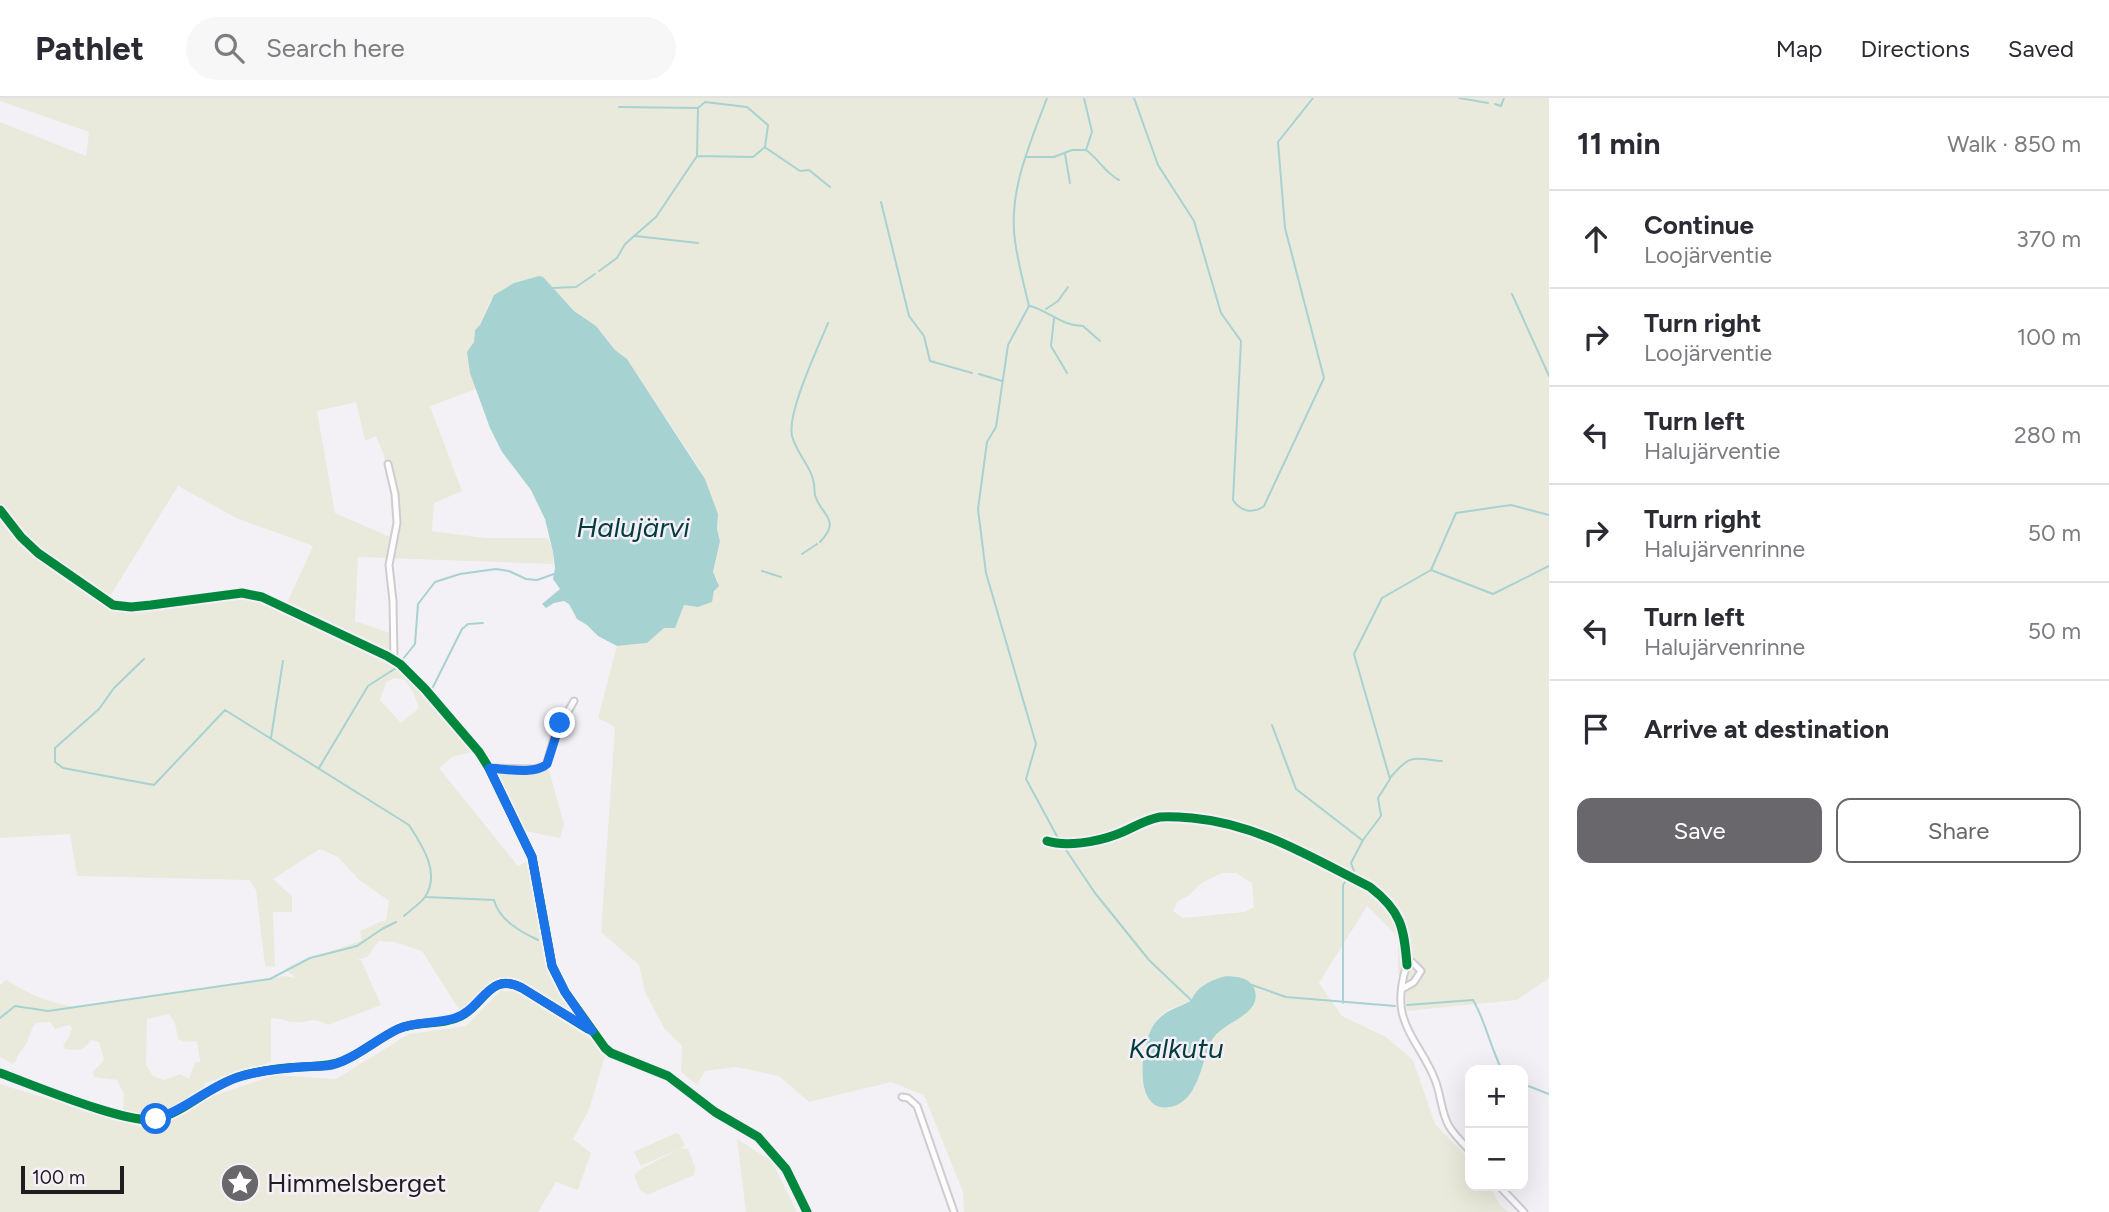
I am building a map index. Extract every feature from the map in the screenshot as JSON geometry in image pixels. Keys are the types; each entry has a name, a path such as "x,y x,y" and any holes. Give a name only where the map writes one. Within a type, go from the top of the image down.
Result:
{"street":[{"path":"388,464 395,494 397,523 389,565 393,601 394,660"},
{"path":"0,510 21,537 38,553 113,605 131,607 242,593 262,597 394,660 425,689 479,752 489,768 532,857 552,966 565,992 592,1031 611,1053 668,1076 716,1112 758,1137 786,1169 807,1212"},
{"path":"489,768 543,768 547,764 560,723 574,701"},
{"path":"1047,841 1087,841 1115,835 1149,820 1172,817 1214,820 1279,841 1370,887 1382,897 1404,931 1407,965 1401,1004 1405,1023 1435,1079 1450,1128 1465,1145"},
{"path":"1402,989 1414,982 1421,971 1412,962 1407,965"},
{"path":"0,1073 99,1108 146,1120 165,1116 205,1091 237,1077 279,1069 330,1065 344,1060 399,1028 463,1016 495,985 503,983 522,988 592,1031"},
{"path":"902,1097 908,1098 917,1106 954,1212"},
{"path":"1504,1191 1524,1212"}],"shaded area":[{"path":"0,98 1549,98 1549,978 1517,1000 1407,1011 1406,995 1398,973 1398,937 1367,906 1319,983 1342,1016 1386,1037 1413,1060 1435,1124 1465,1155 1465,1191 1493,1191 1500,1205 1509,1212 964,1212 963,1192 924,1095 891,1082 809,1102 779,1076 736,1067 705,1071 697,1085 681,1072 682,1046 664,1028 645,992 639,965 601,932 615,727 598,718 617,646 647,643 664,628 678,621 684,605 698,607 711,602 718,581 713,572 720,541 717,529 718,514 699,468 627,359 615,350 596,326 574,311 539,276 514,283 490,301 480,325 475,330 474,342 468,356 476,389 430,406 462,491 434,503 432,531 485,538 548,538 553,552 553,564 358,557 355,621 390,633 391,654 287,603 313,546 236,518 178,486 109,598 41,551 18,530 0,503 0,122 86,156 89,132 0,101","holes":["356,402 365,441 376,436 389,473 396,513 395,539 335,513 317,411","1222,873 1236,873 1252,883 1254,907 1244,912 1183,918 1173,911 1177,902 1202,883","1226,976 1245,979 1234,1022 1216,1032 1194,1089 1147,1096 1144,1063 1152,1028 1168,1010 1191,1001 1201,987"]},
{"path":"0,516 36,556 112,609 131,612 220,597 250,597 339,635 393,663 417,684 476,751 452,757 439,768 518,866 528,861 535,909 541,910 552,966 592,1031 522,988 503,983 463,1016 422,951 394,942 379,941 367,957 357,960 361,960 381,1005 328,1025 313,1020 294,1022 271,1018 271,1062 205,1083 206,1087 157,1116 123,1112 124,1094 117,1080 94,1077 93,1072 104,1060 99,1042 91,1040 80,1049 65,1049 63,1045 72,1028 69,1025 55,1029 50,1022 36,1023 13,1064 0,1057 0,985 6,980 40,998 78,1007 283,976 296,978 285,969 362,940 360,931 386,921 389,901 358,879 338,857 320,849 273,879 292,896 292,912 273,912 275,967 265,966 256,890 249,880 77,876 70,834 0,838","holes":["394,678 405,680 419,708 401,723 380,700 386,683","169,1014 175,1023 178,1039 184,1042 197,1041 200,1062 195,1062 189,1079 180,1074 164,1080 153,1076 146,1065 147,1019"]},
{"path":"547,763 564,824 560,838 520,830 489,768 534,769"},
{"path":"500,991 520,991 591,1039 605,1056 589,1110 573,1139 591,1153 578,1190 556,1182 538,1212 0,1212 0,1084 154,1131 207,1098 275,1075 336,1079 409,1034 466,1026"},
{"path":"676,1133 680,1135 685,1146 681,1148 688,1149 695,1167 694,1175 647,1195 640,1190 634,1175 679,1149 641,1166 634,1152"},
{"path":"737,1139 772,1161 797,1212 746,1212"}],"water":[{"name":"Halujärvi","path":"543,277 574,311 596,326 615,350 627,359 705,479 718,514 717,529 720,541 713,572 719,586 714,591 712,602 698,607 684,605 675,628 664,628 647,643 617,646 598,636 577,619 569,604 564,601 546,608 542,604 560,589 553,579 553,552 545,519 531,490 502,452 490,428 470,373 467,352 474,342 475,330 494,295 514,283"},
{"name":"Kalkutu","path":"1226,976 1242,978 1252,984 1256,997 1253,1005 1211,1042 1197,1081 1187,1098 1170,1107 1158,1106 1149,1099 1144,1088 1143,1059 1150,1032 1163,1015 1191,1001 1205,984"}],"waterway":[{"path":"1047,98 1022,168 1015,204 1015,241 1029,306 1008,345 996,427 987,442 978,509 986,573 1036,744 1026,779 1059,840"},
{"path":"1084,98 1092,132 1086,150"},
{"path":"1134,98 1158,165 1194,221 1221,313 1241,341 1233,500 1243,509 1251,511 1264,506 1324,378 1285,228 1278,142 1313,98"},
{"path":"1459,98 1488,103"},
{"path":"1495,104 1501,106 1504,98"},
{"path":"599,271 617,258 625,244 656,217 697,156 698,108 705,102 747,107 768,125 765,147 753,157 697,156"},
{"path":"619,107 697,108"},
{"path":"766,148 800,171 809,170 830,187"},
{"path":"1027,157 1054,157 1072,150 1086,150 1119,180"},
{"path":"1065,154 1070,183"},
{"path":"881,202 909,316 924,336 930,361 972,373"},
{"path":"635,236 698,243"},
{"path":"552,288 576,287 595,274"},
{"path":"1046,309 1058,301 1068,287"},
{"path":"1512,294 1549,376"},
{"path":"1030,306 1069,324 1083,326 1100,341"},
{"path":"1054,319 1051,346 1067,373"},
{"path":"820,542 830,523 815,495 811,474 794,442 792,425 804,380 828,323"},
{"path":"979,374 1002,381"},
{"path":"1351,874 1354,871 1351,863 1363,840 1381,816 1378,798 1390,779 1354,654 1382,598 1431,570 1456,513 1511,505 1549,515"},
{"path":"802,554 817,544"},
{"path":"1431,570 1493,594 1549,566"},
{"path":"403,659 415,644 418,604 435,582 460,574 496,569 537,580 554,574"},
{"path":"762,571 781,577"},
{"path":"430,693 462,629 468,624 483,623"},
{"path":"144,659 114,688 99,709 55,748 55,762 63,768 154,785 225,710 409,825 428,860 431,878 425,897 404,916"},
{"path":"271,738 283,661"},
{"path":"319,768 368,686 396,668"},
{"path":"1272,725 1296,789 1362,840"},
{"path":"1390,778 1412,759 1442,761"},
{"path":"1064,847 1095,893 1149,960 1192,1001"},
{"path":"1343,1003 1343,885 1347,879"},
{"path":"426,897 494,900 506,919 538,940"},
{"path":"0,1018 15,1006 48,1011 270,979 310,958 357,946 396,922"},
{"path":"1252,985 1286,997 1395,1006"},
{"path":"1407,1005 1473,1000 1500,1065"},
{"path":"1528,1086 1549,1094"}],"cycle path":[{"path":"0,510 21,537 38,553 113,605 131,607 242,593 262,597 400,664 479,752 489,768 532,857 552,966 565,992 605,1048 611,1053 668,1076 715,1112 758,1137 786,1169 807,1212"},
{"path":"1047,841 1063,844 1090,842 1160,817 1192,818 1240,827 1284,844 1370,887 1395,912 1402,930 1407,965"},
{"path":"0,1073 104,1110 125,1116 157,1119 177,1111 238,1077 269,1070 338,1063 405,1026 454,1019 469,1011 495,986 502,984 522,988 588,1029"}],"place":[{"name":"Himmelsberget","path":"240,1183"}],"route":[{"path":"156,1119 177,1111 205,1091 237,1077 279,1069 330,1065 344,1060 399,1028 463,1016 495,985 503,983 522,988 592,1031 565,992 552,966 532,857 489,768 543,768 547,764 560,723"}]}
